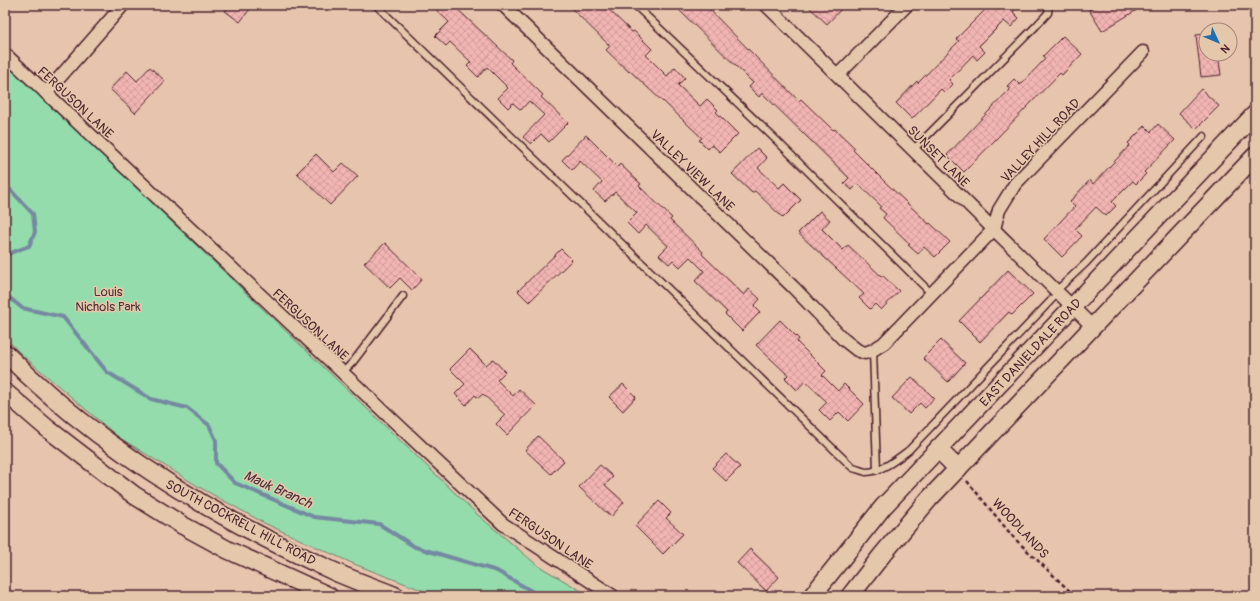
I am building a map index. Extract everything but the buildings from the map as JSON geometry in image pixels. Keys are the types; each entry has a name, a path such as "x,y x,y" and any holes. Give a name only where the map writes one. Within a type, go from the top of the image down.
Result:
{"main road":[{"name":"EAST DANIELDALE ROAD","path":"812,596 883,507 1255,114"},
{"path":"850,596 885,551 930,499 1255,156"},
{"name":"SOUTH COCKRELL HILL ROAD","path":"7,359 94,432 162,479 220,514 332,570 364,590 396,596"},
{"name":"SOUTH COCKRELL HILL ROAD","path":"5,392 48,429 134,495 228,550 329,596"},
{"path":"938,449 958,469"}],"street":[{"path":"46,93 123,5"},
{"name":"VALLEY VIEW LANE","path":"503,5 787,281 844,339 857,350 869,351"},
{"path":"838,75 907,5"},
{"name":"SUNSET LANE","path":"770,6 913,150 1093,327"},
{"name":"VALLEY HILL ROAD","path":"869,351 884,343 994,229 999,210 1015,184 1143,52"},
{"name":"FERGUSON LANE","path":"5,54 503,524 613,596"}],"lane":[{"path":"376,5 846,463 853,468 866,472 877,470 896,460 908,450 1204,136"},
{"path":"635,5 771,135 932,294"},
{"path":"913,150 1036,26 1048,13 1049,5"},
{"path":"342,373 353,362 403,296"},
{"path":"869,351 877,470"}],"path":[{"name":"WOODLANDS","path":"958,469 983,502 1014,538 1075,596"}],"green space":[{"name":"Louis Nichols Park","path":"5,62 478,515 537,565 590,596 437,596 354,564 266,524 199,487 117,436 21,354 5,337"}],"waterway":[{"name":"Mauk Branch","path":"5,184 33,214 35,232 29,246 5,255"},
{"name":"Mauk Branch","path":"5,294 22,308 63,317 107,372 151,399 187,408 209,425 216,440 216,463 235,483 314,517 379,524 415,547 497,571 540,596"}]}
